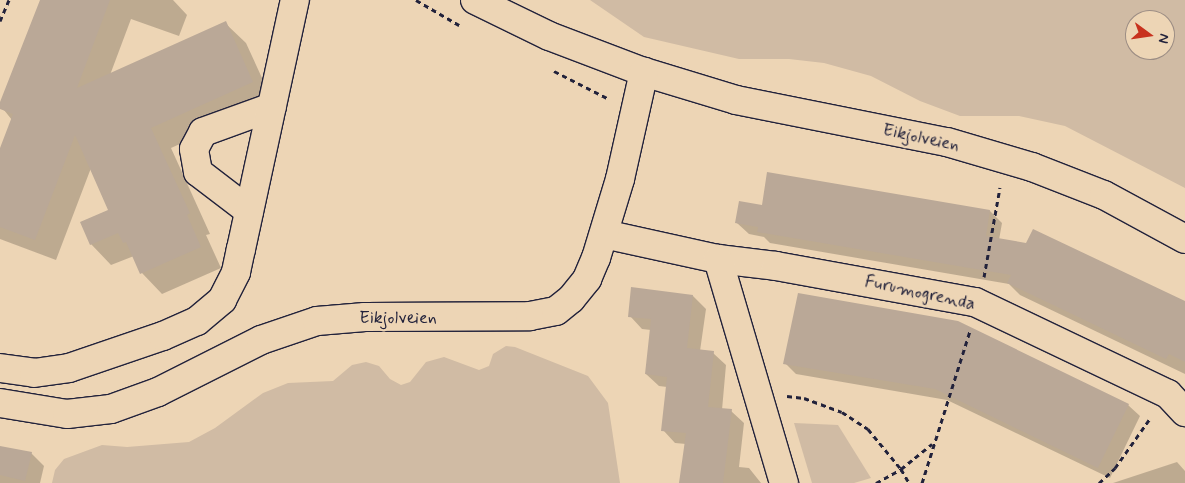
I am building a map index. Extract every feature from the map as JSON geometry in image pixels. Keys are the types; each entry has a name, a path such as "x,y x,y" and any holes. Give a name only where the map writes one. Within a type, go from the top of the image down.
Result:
{"street":[{"path":"0,368 34,373 69,368 163,336 197,321 222,300 229,287 249,211 294,0"},
{"name":"Eikjolveien","path":"475,0 549,36 644,72 736,100 947,142 1004,159 1104,195 1185,239"},
{"name":"Eikjolveien","path":"0,403 67,414 111,409 158,392 261,340 317,321 544,315 572,299 587,279 604,234 620,180 644,72"},
{"path":"249,211 198,172 194,149 203,132 272,106"},
{"name":"Furumogrenda","path":"604,234 718,259 776,266 975,302 1176,403"},
{"path":"718,259 784,483"}],"path":[{"path":"0,21 9,0"},
{"path":"922,483 932,443 970,332 970,314 992,238 1004,159"},
{"path":"759,399 778,395 804,398 842,412 868,429 902,469 909,483"},
{"path":"1099,483 1176,403"},
{"path":"876,483 902,469 932,443"}],"shaded area":[{"path":"590,0 1185,0 1185,188 1065,126 1019,116 960,116 920,101 871,76 824,63 789,59 739,59 644,37"},
{"path":"506,346 515,347 588,376 608,403 620,483 52,483 55,470 64,459 102,445 127,447 189,442 215,428 263,393 288,383 333,381 352,365 366,362 379,366 390,379 401,385 410,382 426,362 444,357 479,370 489,366 493,354"},
{"path":"794,423 838,425 871,478 854,483 812,483"}],"building":[{"path":"40,0 110,0 77,88 226,21 253,82 151,128 190,213 187,215 201,247 140,274 126,242 123,243 118,233 90,245 80,222 108,210 75,135 35,240 0,227 0,148 13,114 0,109 0,102"},
{"path":"767,172 990,210 986,236 1026,243 1033,229 1185,301 1185,362 1169,354 1166,359 1007,283 1011,275 757,232 758,227 735,223 739,201 762,205"},
{"path":"631,287 693,295 687,348 714,351 708,407 732,409 723,483 679,483 686,433 661,431 667,377 645,374 651,319 628,317"},
{"path":"798,293 958,321 1129,404 1098,468 935,389 783,364"},
{"path":"0,446 32,452 25,481 0,475"}]}
